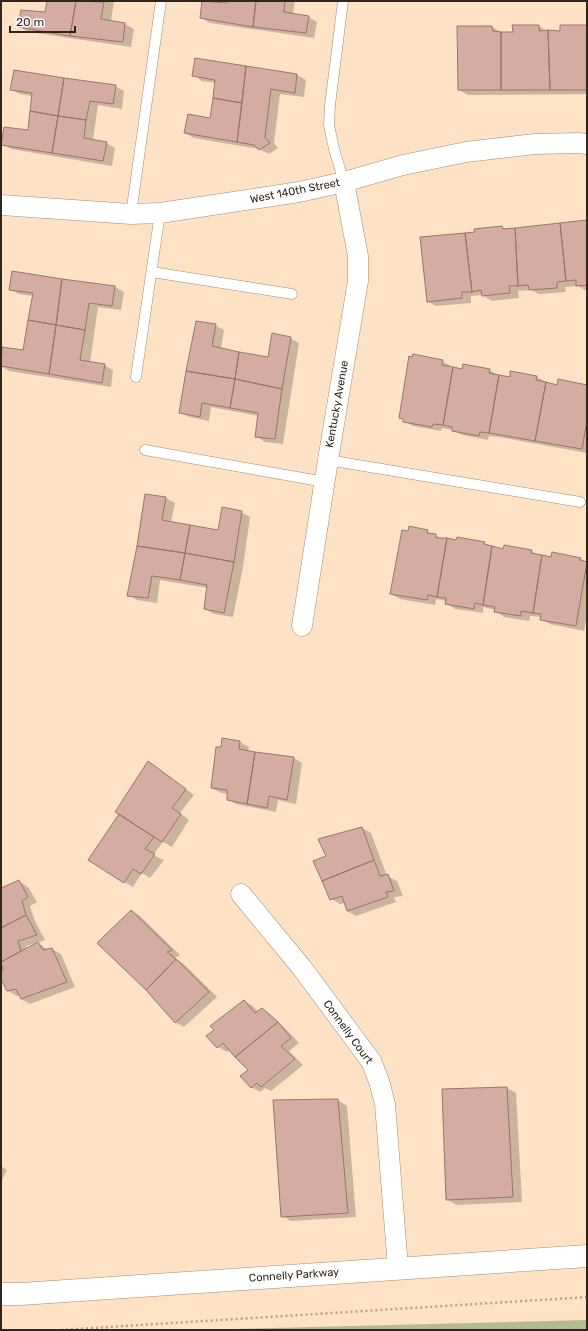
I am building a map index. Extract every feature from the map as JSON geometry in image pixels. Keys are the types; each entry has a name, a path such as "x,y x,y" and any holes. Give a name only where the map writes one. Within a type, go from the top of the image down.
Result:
{"street":[{"name":"West 140th Street","path":"1,205 131,214 160,213 299,192 466,152 535,144 587,144"},
{"name":"Kentucky Avenue","path":"302,626 324,482 358,281 356,249 344,182"},
{"name":"Connelly Court","path":"241,894 302,968 371,1061 379,1080 385,1104 398,1268"},
{"name":"Connelly Parkway","path":"1,1294 29,1294 587,1256"}],"lane":[{"path":"131,214 161,1"},
{"path":"344,1 330,105 329,126 344,182"},
{"path":"136,377 160,213"},
{"path":"152,272 292,294"},
{"path":"145,450 324,482"},
{"path":"328,460 580,502"}],"path":[{"path":"61,1330 587,1297"}],"green space":[{"path":"587,1320 587,1330 227,1330 235,1329"}],"building":[{"path":"47,1 76,1 70,36 18,27 21,10 45,12"},
{"path":"76,1 104,2 101,19 125,23 123,42 70,36"},
{"path":"202,1 227,3 228,1 256,1 253,27 200,18"},
{"path":"256,1 285,1 284,12 309,16 306,33 253,27"},
{"path":"512,25 539,25 539,31 548,30 550,90 501,90 501,32 513,32"},
{"path":"560,25 587,25 587,90 550,90 548,30 560,31"},
{"path":"457,26 492,26 493,31 501,32 501,90 458,90"},
{"path":"195,58 246,66 242,103 213,98 215,80 192,76"},
{"path":"246,66 297,74 295,93 271,89 265,137 270,143 259,150 254,145 237,142"},
{"path":"14,70 64,78 58,116 30,111 32,93 10,90"},
{"path":"64,78 116,85 113,104 90,101 86,120 58,116"},
{"path":"213,98 242,103 237,142 184,133 188,114 210,118"},
{"path":"30,111 58,116 52,153 1,145 4,127 28,130"},
{"path":"58,116 86,120 84,138 107,142 103,161 52,153"},
{"path":"587,220 587,285 576,286 576,280 566,281 560,223"},
{"path":"560,223 566,281 557,282 557,288 529,290 528,285 518,286 515,228"},
{"path":"502,226 503,229 515,228 518,286 509,286 510,293 482,296 481,290 472,292 465,233 475,232 474,229"},
{"path":"465,233 472,292 462,292 462,298 427,302 420,237"},
{"path":"12,271 62,279 56,325 28,320 33,293 9,290"},
{"path":"62,279 115,286 112,306 89,303 85,330 56,325"},
{"path":"28,320 56,325 49,374 1,366 2,347 23,350"},
{"path":"196,321 216,324 212,346 239,352 235,379 186,371"},
{"path":"56,325 85,330 80,360 105,364 102,383 49,374"},
{"path":"272,333 291,337 282,389 235,379 239,352 268,357"},
{"path":"413,354 443,360 442,365 453,367 443,425 433,424 432,427 403,422 403,419 399,418 409,356 412,357"},
{"path":"463,364 490,369 489,373 499,375 489,433 480,432 479,436 452,431 452,427 443,425 453,367 462,369"},
{"path":"186,371 235,379 230,408 202,403 200,417 179,413"},
{"path":"510,371 537,376 536,380 546,382 535,441 489,433 499,375 510,377"},
{"path":"235,379 282,389 275,439 255,437 258,413 230,408"},
{"path":"558,379 587,385 587,420 582,449 535,441 546,382 557,385"},
{"path":"145,494 166,497 162,520 190,525 185,553 137,546"},
{"path":"222,507 242,511 234,562 185,553 190,525 218,530"},
{"path":"409,526 428,530 427,533 436,534 436,538 447,538 437,597 428,595 427,600 390,594 402,530 408,531"},
{"path":"457,537 485,542 484,544 492,546 483,605 475,603 474,609 445,604 446,598 437,597 447,538 456,540"},
{"path":"504,545 532,550 531,553 542,555 533,613 521,611 521,616 494,612 495,607 483,605 492,546 503,549"},
{"path":"137,546 185,553 180,580 152,576 148,598 127,596"},
{"path":"552,552 581,558 580,560 587,562 576,626 540,620 541,614 533,613 542,555 551,557"},
{"path":"185,553 234,562 224,613 204,609 207,585 180,580"},
{"path":"222,738 240,741 239,749 255,752 247,804 227,800 227,790 211,788 216,747 221,747"},
{"path":"255,752 294,757 287,800 269,796 267,808 247,804"},
{"path":"148,761 186,789 172,808 181,814 162,842 115,812"},
{"path":"119,814 154,837 145,849 155,854 141,874 133,869 124,883 88,860"},
{"path":"362,827 374,860 322,881 313,861 326,856 318,839"},
{"path":"374,860 380,876 388,874 394,891 386,892 388,897 347,911 342,896 330,900 322,881"},
{"path":"19,880 28,897 22,901 26,915 1,928 1,888"},
{"path":"131,910 172,950 167,952 176,959 146,990 97,943"},
{"path":"26,915 37,935 18,941 21,951 1,962 1,928"},
{"path":"38,942 43,950 52,948 67,982 21,999 16,989 7,991 1,979 1,971 3,970 1,962"},
{"path":"176,959 209,992 175,1023 146,990"},
{"path":"244,1000 255,1013 262,1008 278,1022 235,1057 223,1043 217,1048 206,1036 214,1030 210,1026"},
{"path":"278,1022 291,1038 281,1046 295,1059 261,1087 257,1083 251,1088 240,1076 248,1070 235,1057"},
{"path":"507,1087 513,1197 446,1200 442,1089"},
{"path":"338,1099 348,1213 281,1217 273,1100"}]}
